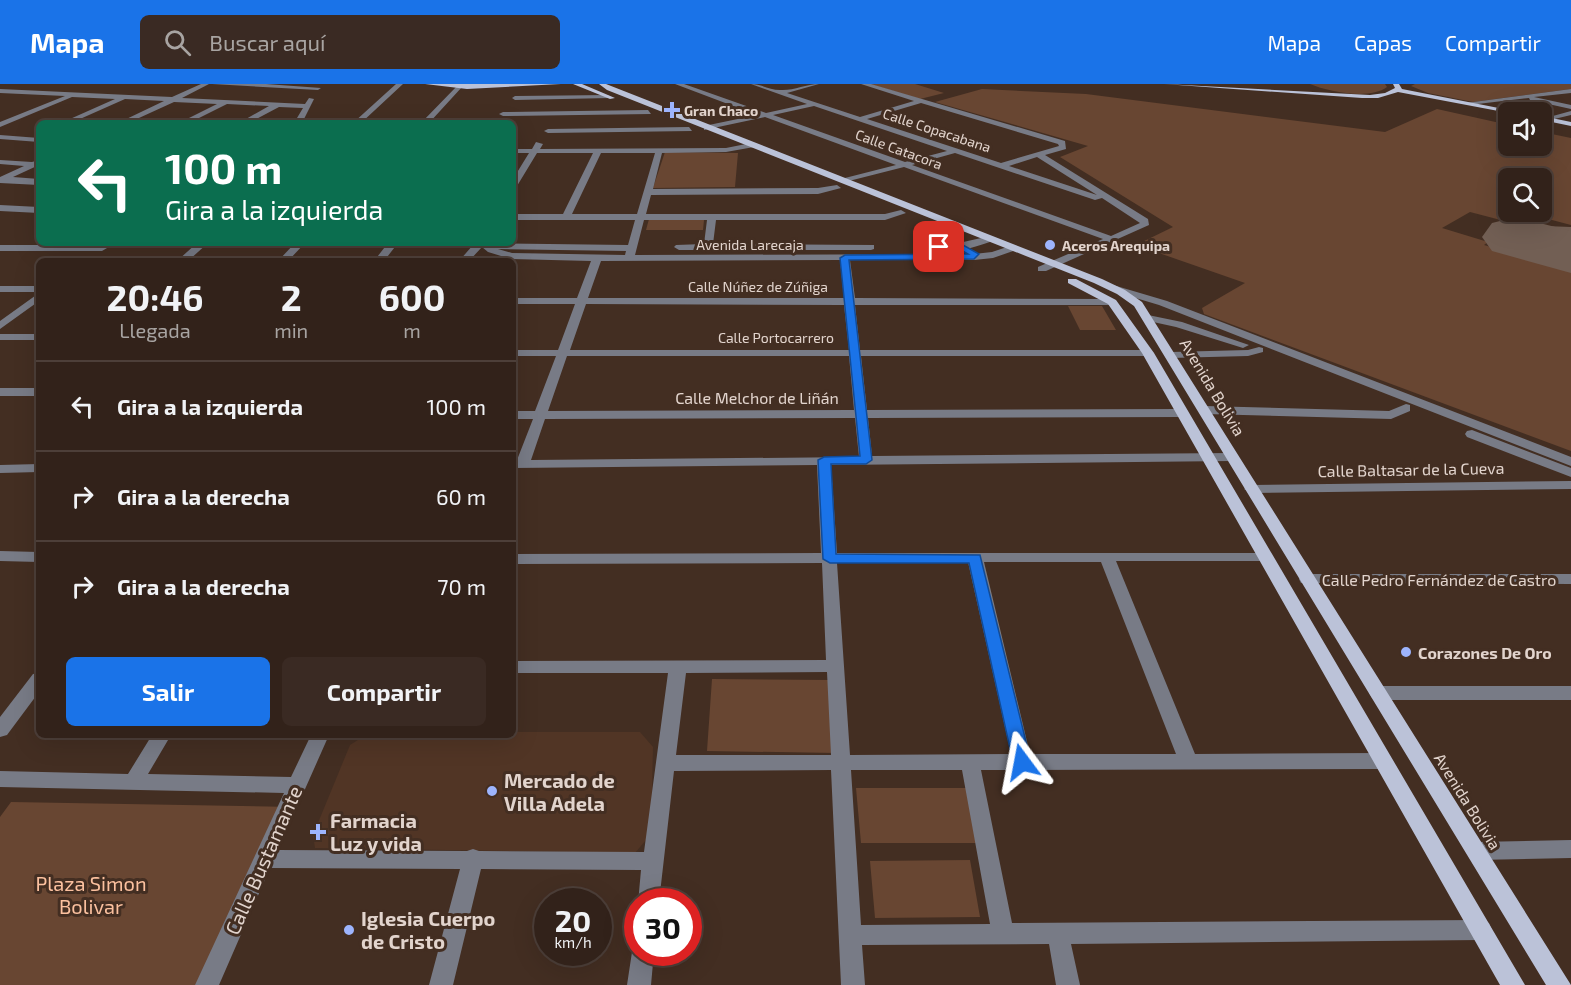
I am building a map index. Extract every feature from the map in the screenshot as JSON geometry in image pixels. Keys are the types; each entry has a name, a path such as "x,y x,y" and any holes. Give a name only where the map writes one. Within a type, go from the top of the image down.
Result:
{"main road":[{"path":"428,84 459,87 558,84"},
{"name":"Avenida Bolivia","path":"576,84 739,148 1054,264 1113,288 1138,304 1559,985"},
{"name":"Avenida Bolivia","path":"603,84 609,89 751,145 901,213 1086,287 1112,302 1148,353 1513,985"},
{"path":"1167,84 1347,95 1382,95 1397,87 1498,109"},
{"path":"1298,84 1347,95"},
{"path":"1552,120 1571,124"}],"street":[{"path":"128,120 206,84"},
{"path":"215,84 320,86"},
{"path":"360,120 400,84"},
{"name":"Calle Catacora","path":"678,84 1112,238"},
{"name":"Calle Copacabana","path":"754,84 1098,198 1113,200"},
{"path":"780,93 816,84"},
{"path":"864,84 1062,143 1063,147 1000,166"},
{"path":"300,120 320,86"},
{"path":"498,120 524,86"},
{"path":"0,125 84,87"},
{"path":"428,120 459,87"},
{"path":"1469,103 1571,90"},
{"path":"0,91 307,106"},
{"path":"72,120 124,97"},
{"path":"515,98 608,97"},
{"path":"1520,97 1571,108"},
{"path":"859,119 922,101"},
{"path":"189,120 226,102"},
{"path":"249,120 279,104"},
{"path":"707,128 815,104"},
{"path":"503,114 648,112"},
{"path":"1552,117 1571,113"},
{"path":"517,172 535,151 555,115"},
{"path":"0,120 12,120"},
{"path":"548,131 689,129"},
{"path":"29,139 36,136"},
{"path":"0,137 36,140"},
{"path":"516,151 659,151 739,148 751,145"},
{"path":"566,217 598,151"},
{"path":"630,253 638,218 659,151"},
{"path":"647,192 818,191 955,151"},
{"path":"1038,154 1145,221 1144,225 1042,269"},
{"path":"0,162 36,163"},
{"path":"0,179 36,163"},
{"path":"0,179 36,182"},
{"path":"0,208 36,210"},
{"path":"516,217 885,217 901,213"},
{"path":"708,247 712,217"},
{"name":"Avenida Larecaja","path":"486,246 511,256 597,258 708,247 963,247 990,239"},
{"path":"0,248 70,246"},
{"path":"89,258 104,246"},
{"path":"186,258 200,246"},
{"path":"286,258 297,246"},
{"path":"381,258 391,246"},
{"path":"467,258 481,246"},
{"name":"Avenida Larecaja","path":"516,246 630,253 845,258 974,257 1001,253 1012,248"},
{"path":"963,247 973,252 974,257"},
{"path":"597,258 541,414 518,464 1232,457"},
{"path":"845,258 866,460"},
{"path":"0,289 36,288"},
{"path":"1113,288 1163,303 1571,462"},
{"path":"0,326 36,298"},
{"name":"Calle Núñez de Zúñiga","path":"516,301 1112,302"},
{"path":"1148,318 1178,324 1259,350 1571,473"},
{"path":"0,337 36,337"},
{"path":"1171,355 1259,350"},
{"name":"Calle Portocarrero","path":"516,353 1148,353"},
{"path":"0,392 36,392"},
{"path":"1205,410 1379,416 1391,415 1406,408"},
{"name":"Calle Melchor de Liñán","path":"516,414 1181,413"},
{"path":"824,460 853,985"},
{"path":"0,469 36,468"},
{"name":"Calle Baltasar de la Cueva","path":"1251,489 1571,485"},
{"path":"0,556 36,557"},
{"path":"516,559 1264,556"},
{"path":"975,558 1022,762"},
{"path":"1107,558 1188,761"},
{"name":"Calle Pedro Fernández de Castro","path":"1307,579 1571,579"},
{"path":"516,667 836,666"},
{"path":"650,888 678,667"},
{"path":"0,730 36,683"},
{"path":"1378,693 1571,693"},
{"path":"134,782 160,738"},
{"name":"Calle Bustamante","path":"207,985 319,738"},
{"path":"665,764 1383,761"},
{"path":"970,762 1003,933"},
{"path":"0,779 297,785"},
{"path":"1476,851 1571,849"},
{"path":"264,859 473,858 653,861"},
{"path":"441,985 473,858"},
{"path":"850,935 1481,930"},
{"path":"1058,933 1068,985"},
{"path":"639,985 641,966"}],"shaded area":[{"name":"Mercado de Villa Adela","path":"516,732 640,732 653,747 651,834 635,853 315,848 313,835 350,745 361,738 516,738"}],"green space":[{"path":"870,84 915,84 944,93 920,99"},
{"path":"1310,84 1385,84 1387,87 1380,91 1360,94 1328,90"},
{"path":"1415,84 1571,84 1571,89 1473,102 1428,93 1411,86"},
{"path":"982,89 1086,94 1385,132 1437,109 1498,123 1498,156 1552,156 1552,134 1571,138 1571,225 1552,220 1552,168 1498,168 1498,219 1470,212 1442,228 1488,242 1484,245 1571,270 1571,451 1204,314 1202,308 1245,283 1136,245 1173,227 1060,157 1088,146 935,102"},
{"path":"665,152 738,153 735,187 653,188"},
{"path":"649,219 704,220 703,230 646,230"},
{"path":"1068,306 1102,306 1116,330 1080,330"},
{"path":"712,679 831,680 837,753 707,751"},
{"path":"856,788 966,788 976,843 861,843"},
{"name":"Plaza Simon Bolivar","path":"11,802 294,807 210,985 0,985 0,817"},
{"path":"970,860 980,917 875,918 870,861"}],"taxiway":[{"path":"1537,243 1534,239 1545,234 1571,235"}],"runway":[{"path":"1516,237 1571,252"}],"place":[{"name":"Gran Chaco","path":"672,110"},
{"name":"Aceros Arequipa","path":"1050,245"},
{"name":"Corazones De Oro","path":"1406,652"},
{"name":"Mercado de Villa Adela","path":"492,791"},
{"name":"Farmacia Luz y vida","path":"318,832"},
{"name":"Iglesia Cuerpo de Cristo","path":"349,930"}],"route":[{"path":"939,247 963,247 973,252 974,257 845,258 866,460 824,460 830,559 975,558 1022,762"}]}
